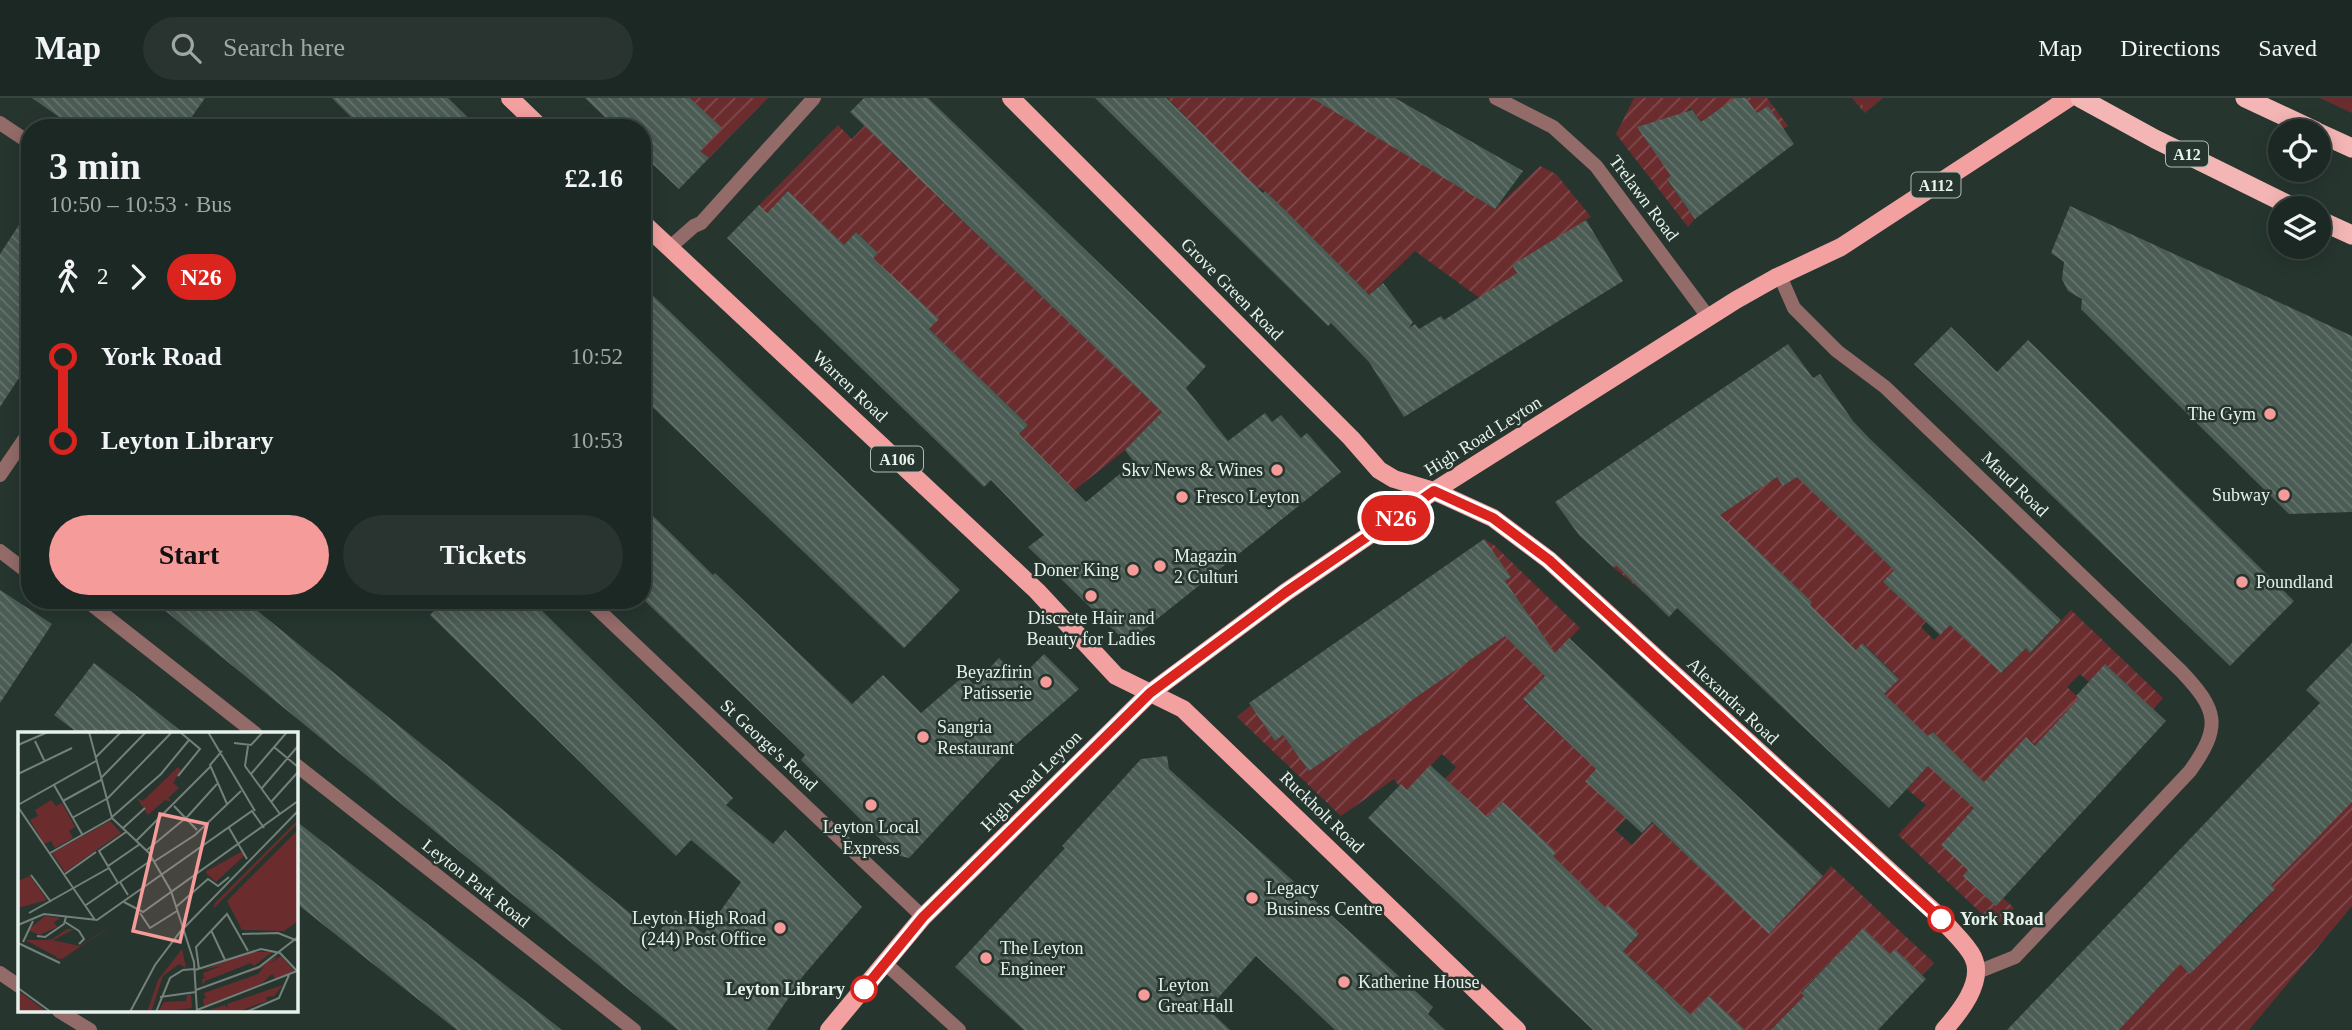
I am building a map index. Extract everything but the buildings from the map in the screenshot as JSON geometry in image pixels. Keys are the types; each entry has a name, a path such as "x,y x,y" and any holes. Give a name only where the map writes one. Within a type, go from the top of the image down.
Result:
{"highway":[{"name":"A12","path":"2080,98 2271,196"},
{"path":"2245,98 2289,119"},
{"path":"2331,138 2352,148"},
{"path":"2331,225 2352,235"}],"main road":[{"path":"510,98 532,119"},
{"name":"Grove Green Road","path":"1011,98 1351,438 1379,470 1394,479 1434,491"},
{"name":"High Road Leyton","path":"829,1030 923,917 1150,693 1286,592 1434,491 1709,318 1780,276 1841,247 2069,98"},
{"name":"Warren Road","path":"651,231 1037,591 1109,670 1150,693"},
{"name":"Alexandra Road","path":"1434,491 1493,518 1549,560 1941,919 1972,956 1975,972"},
{"name":"Ruckholt Road","path":"1150,693 1183,709 1517,1030"},
{"path":"1944,1030 1973,989 1975,972"}],"street":[{"path":"669,248 701,223 814,98"},
{"name":"Trelawn Road","path":"1496,98 1553,127 1597,166 1709,318"},
{"path":"0,123 21,137"},
{"name":"Maud Road","path":"1780,276 1794,308 1837,351 1885,387 2181,671 2201,692 2211,713 2212,729 2206,749 2190,771 2015,957 1975,972"},
{"path":"0,475 21,444"},
{"path":"0,551 21,567"},
{"path":"97,609 253,732"},
{"name":"St George's Road","path":"598,609 923,917"},
{"name":"Leyton Park Road","path":"298,767 634,1030"},
{"path":"886,964 959,1030"},
{"path":"0,974 18,985"},
{"path":"61,1012 90,1030"}],"green space":[{"path":"690,98 768,98 709,158 700,151"},
{"path":"1167,98 1313,98 1495,209 1540,166 1556,174 1591,217 1583,221 1584,224 1512,265 1526,287 1485,302 1415,251 1369,295 1265,191 1253,185"},
{"path":"1634,98 1735,98 1717,144 1691,108 1646,140 1673,175 1667,180 1695,219 1688,227 1616,134"},
{"path":"1746,98 1767,98 1788,126 1783,129 1768,106 1757,113"},
{"path":"1852,98 1883,98 1865,113"},
{"path":"2320,98 2352,98 2352,113"},
{"path":"876,114 886,147 906,167 918,155 946,182 935,194 946,205 1051,305 1061,294 1076,324 1090,342 1108,355 1138,369 1128,379 1146,397 1172,402 1125,450 1066,497 1063,479 1035,451 1007,447 1028,425 929,329 938,319 843,290 878,253 856,232 843,246 788,191 767,213 759,205 838,125 852,139"},
{"path":"1805,472 1961,585 1921,627 1934,640 1950,624 2002,673 2026,648 2031,653 2071,610 2163,698 2153,709 2106,665 2089,682 2080,674 2067,687 2107,724 2040,749 2026,737 2002,834 2003,898 2014,908 1996,927 1898,835 1926,805 1907,789 1947,746 1933,732 1904,762 1883,696 1899,678 1863,643 1856,650 1809,605 1812,602 1744,539 1648,596 1613,567 1688,512 1777,477 1783,486"},
{"path":"1484,539 1494,545 1580,628 1540,670 1545,676 1523,700 1558,733 1581,709 1584,713 1562,737 1589,762 1622,749 1585,780 1604,798 1636,808 1615,830 1632,845 1652,823 1705,872 1823,876 1831,866 1934,963 1922,975 1858,987 1831,961 1801,992 1828,1019 1793,1030 1745,1030 1709,996 1691,1015 1629,956 1606,981 1599,974 1639,935 1608,906 1570,946 1546,878 1543,840 1503,802 1487,817 1443,781 1456,767 1442,754 1407,790 1401,784 1399,786 1394,779 1341,816 1237,717 1251,705 1275,741 1283,735 1309,771 1530,617 1505,581 1510,577"},
{"path":"2352,802 2352,906 2249,1030 2119,1030 2168,977 2141,951 2228,913 2241,925 2275,889 2263,877 2328,826"}],"bus line":[{"name":"N26","path":"864,989 923,917 1150,693 1286,592 1434,491 1493,518 1549,560 1941,919"}],"place":[{"name":"The Gym","path":"2270,414"},
{"name":"Skv News & Wines","path":"1277,470"},
{"name":"Subway","path":"2284,495"},
{"name":"Fresco Leyton","path":"1182,497"},
{"name":"Magazin 2 Culturi","path":"1160,566"},
{"name":"Doner King","path":"1133,570"},
{"name":"Poundland","path":"2242,582"},
{"name":"Discrete Hair and Beauty for Ladies","path":"1091,596"},
{"name":"Beyazfirin Patisserie","path":"1046,682"},
{"name":"Sangria Restaurant","path":"923,737"},
{"name":"Leyton Local Express","path":"871,805"},
{"name":"Legacy Business Centre","path":"1252,898"},
{"name":"York Road","path":"1941,919"},
{"name":"Leyton High Road (244) Post Office","path":"780,928"},
{"name":"The Leyton Engineer","path":"986,958"},
{"name":"Katherine House","path":"1344,982"},
{"name":"Leyton Library","path":"864,989"},
{"name":"Leyton Great Hall","path":"1144,995"}]}
